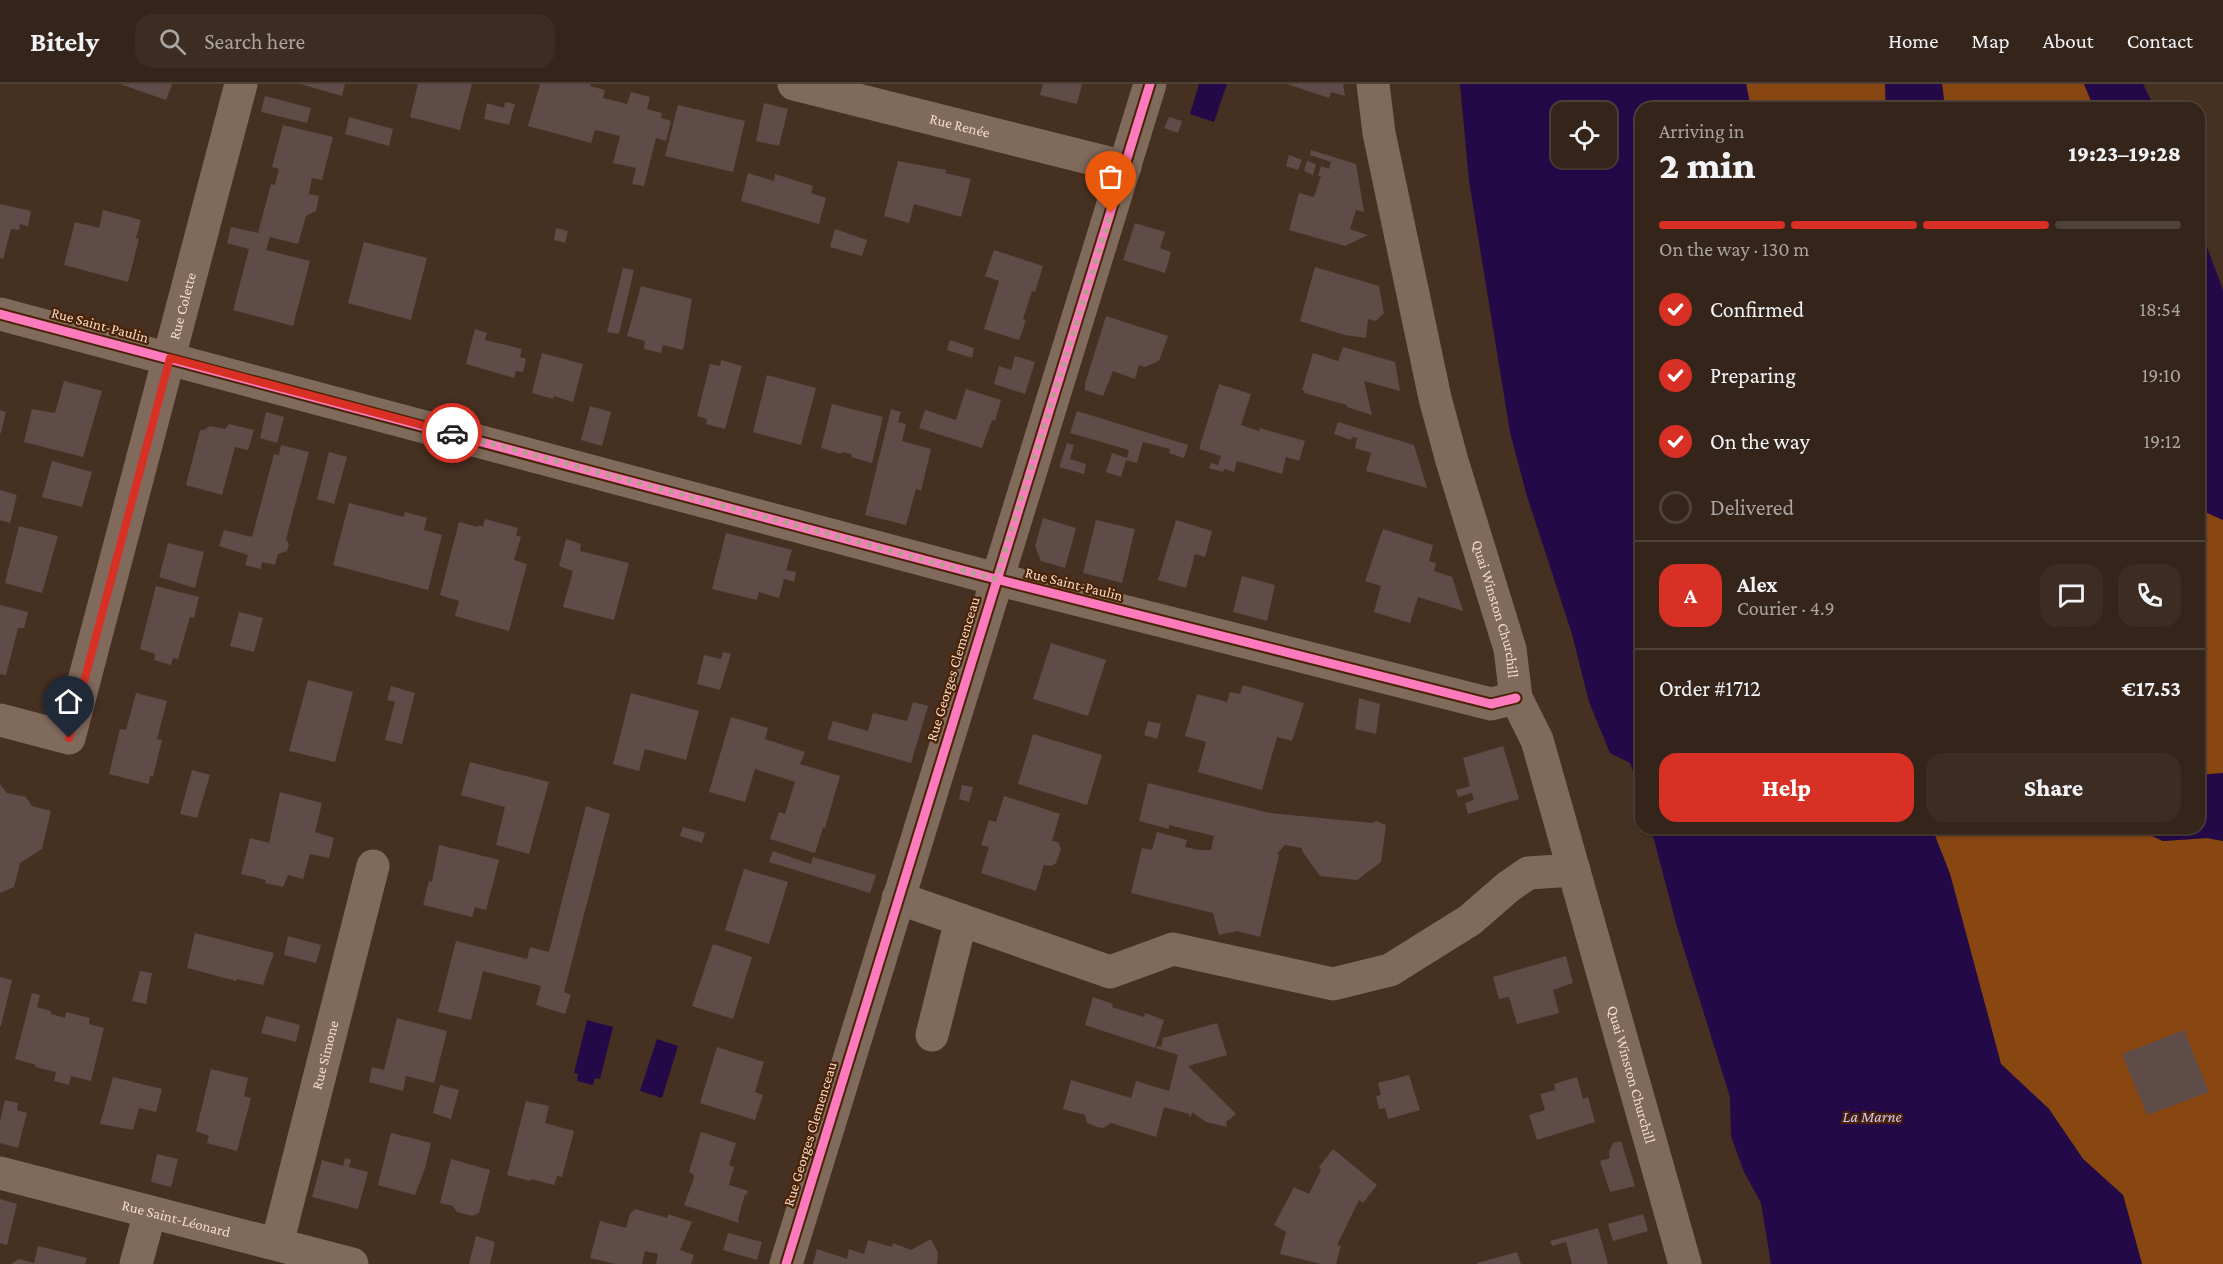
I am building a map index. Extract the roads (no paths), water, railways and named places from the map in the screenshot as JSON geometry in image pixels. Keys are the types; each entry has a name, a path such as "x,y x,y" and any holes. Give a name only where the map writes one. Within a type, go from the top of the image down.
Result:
{"street":[{"name":"Rue Colette","path":"0,720 69,738 241,84"},
{"name":"Rue Renée","path":"794,84 1125,167"},
{"name":"Rue Georges Clemenceau","path":"786,1264 1150,84"},
{"name":"Quai Winston Churchill","path":"1372,84 1379,133 1435,398 1510,649 1516,698 1537,740 1685,1264"},
{"name":"Rue Saint-Paulin","path":"0,314 996,579 1491,704 1516,698"},
{"name":"Rue Simone","path":"277,1244 373,866"},
{"path":"898,898 1110,972 1173,950 1333,984 1390,970 1470,920 1528,873 1574,870"},
{"path":"932,1035 961,920"},
{"name":"Rue Saint-Léonard","path":"0,1173 352,1264"},
{"path":"136,1264 150,1212"}],"water":[{"path":"1199,84 1227,84 1214,122 1190,114"},
{"path":"1460,84 1746,84 1750,102 1635,102 1635,776 1630,763 1610,753 1589,702 1572,634 1526,493 1510,432 1469,181"},
{"path":"1885,84 1942,84 1944,102 1886,102"},
{"path":"2084,84 2143,84 2152,102 2092,102"},
{"path":"2205,242 2223,290 2223,520 2205,512"},
{"path":"2223,773 2223,841 2207,838 2163,841 2148,834 2205,834 2205,774"},
{"name":"La Marne","path":"1653,834 1934,834 1950,874 2001,1064 2049,1109 2083,1159 2123,1195 2142,1264 1771,1264 1761,1203 1744,1172 1731,1136 1730,1097 1677,927"},
{"path":"587,1020 613,1027 600,1079 595,1078 593,1085 577,1081 578,1074 574,1073"},
{"path":"657,1039 678,1046 662,1098 640,1091"}]}
